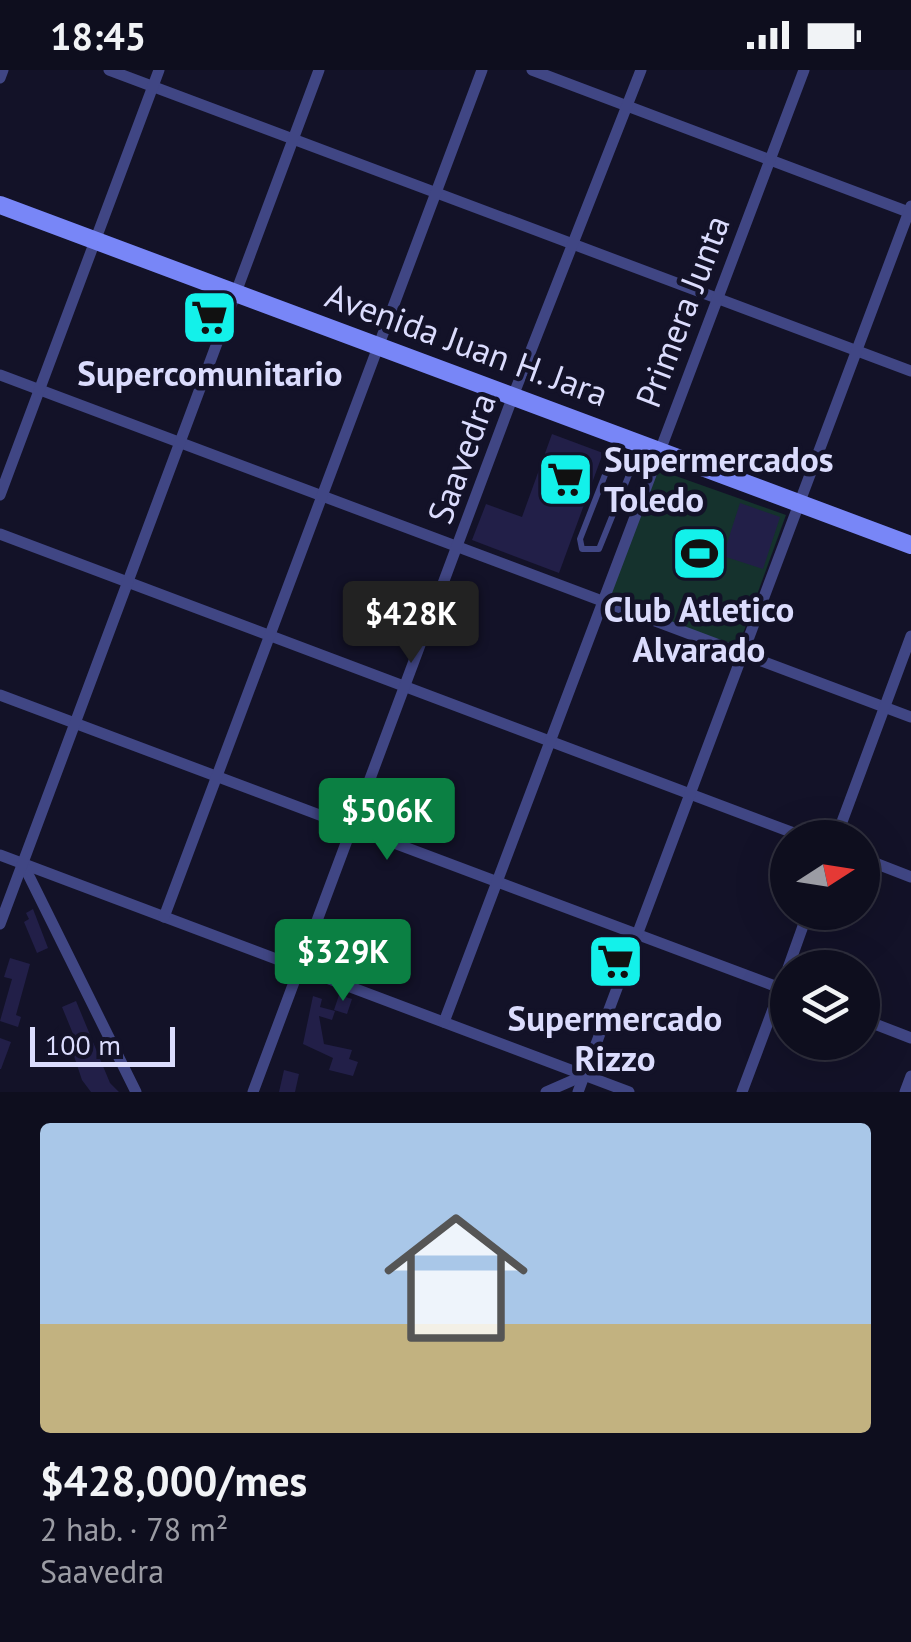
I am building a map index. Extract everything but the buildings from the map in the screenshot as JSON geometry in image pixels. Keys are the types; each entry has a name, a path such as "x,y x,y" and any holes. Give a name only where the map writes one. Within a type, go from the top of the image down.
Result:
{"main road":[{"name":"Avenida Juan H. Jara","path":"0,205 911,544"}],"street":[{"path":"0,78 3,70"},
{"path":"109,70 911,371"},
{"path":"0,496 159,70"},
{"path":"0,924 319,70"},
{"path":"164,917 482,70"},
{"path":"532,70 910,211 578,1092"},
{"name":"Saavedra","path":"254,1092 513,396 641,70"},
{"name":"Primera Junta","path":"444,1022 602,601 650,447 716,298 804,70"},
{"path":"0,375 911,717"},
{"path":"0,534 770,824"},
{"path":"843,820 911,636"},
{"path":"0,695 770,985"},
{"path":"0,855 629,1092"},
{"path":"22,864 136,1092"},
{"path":"880,865 911,876"},
{"path":"742,1092 770,1024"},
{"path":"880,1027 911,1038"},
{"path":"546,1092 585,1075"},
{"path":"905,1092 911,1076"}],"lane":[{"path":"620,436 580,540 582,549 590,552 598,550 650,447"}],"green space":[{"name":"Club Atletico Alvarado","path":"656,469 786,515 737,650 606,601"}],"place":[{"name":"Supercomunitario","path":"210,317"},
{"name":"Supermercados Toledo","path":"565,479"},
{"name":"Club Atletico Alvarado","path":"699,553"},
{"name":"Supermercado Rizzo","path":"615,962"}]}
